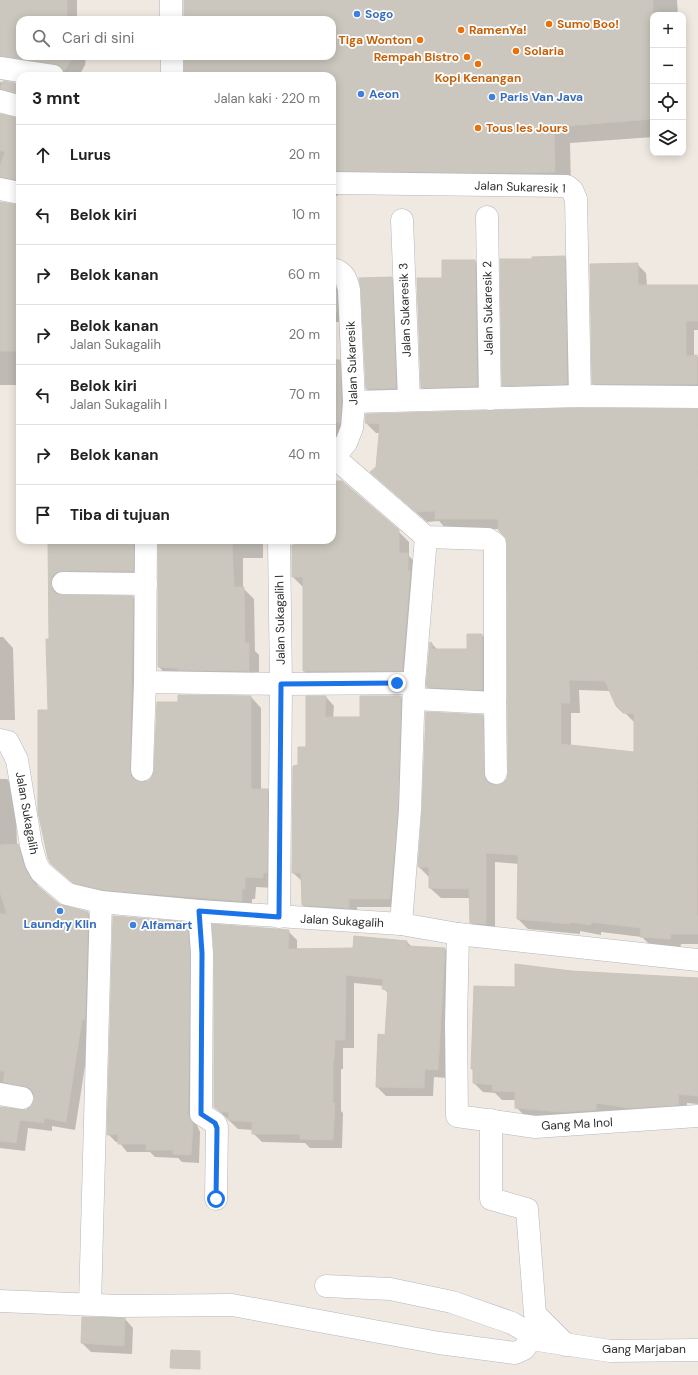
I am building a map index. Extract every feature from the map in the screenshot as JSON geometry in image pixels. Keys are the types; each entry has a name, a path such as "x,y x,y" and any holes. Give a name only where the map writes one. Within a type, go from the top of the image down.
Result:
{"street":[{"path":"171,0 171,16"},
{"path":"172,60 172,72"},
{"path":"0,68 26,72"},
{"name":"Jalan Sukaresik 1","path":"336,183 567,186 572,190 576,200 580,396"},
{"path":"0,189 16,192"},
{"name":"Jalan Sukaresik 2","path":"487,217 490,399"},
{"name":"Jalan Sukaresik 3","path":"402,220 409,399"},
{"name":"Jalan Sukaresik","path":"336,270 344,275 349,290 354,402 352,428 346,443 336,455"},
{"path":"354,402 409,399 490,399 580,396 698,397"},
{"path":"336,462 426,537 488,539 494,544 496,773"},
{"path":"401,924 410,810 414,691 426,537"},
{"path":"142,770 145,682 146,544"},
{"name":"Jalan Sukagalih I","path":"279,544 281,684 279,917"},
{"path":"63,583 146,584"},
{"path":"145,682 281,684 414,691 495,703"},
{"name":"Jalan Sukagalih","path":"0,740 8,742 17,760 31,845 41,872 67,894 101,902 199,911 401,924 458,934 698,960"},
{"path":"90,1304 101,902"},
{"path":"199,911 202,953 201,1114 215,1123 217,1128 216,1199"},
{"name":"Gang Ma Inol","path":"458,934 456,1024 457,1116 535,1127 698,1116"},
{"path":"0,1094 22,1098"},
{"path":"491,1120 491,1199 527,1209 535,1314 566,1344"},
{"path":"0,1301 120,1306 232,1306 439,1343 515,1353 524,1349 531,1339 524,1330 512,1323 452,1302 390,1289 326,1286"},
{"name":"Gang Marjaban","path":"531,1339 610,1351 698,1350"}],"path":[{"path":"552,0 552,5"}],"building":[{"path":"0,0 67,0 67,16 16,16 16,58 0,56"},
{"name":"Paris Van Java","path":"184,0 653,0 653,12 650,12 650,119 554,127 555,172 336,171 336,72 184,72 184,60 336,60 336,16 184,16"},
{"path":"28,60 71,60 64,71 60,66"},
{"path":"3,81 16,83 16,93 0,89"},
{"path":"0,114 16,117 16,179 0,177 0,166 5,152 0,150"},
{"path":"0,202 16,204 16,351 0,351"},
{"path":"565,256 567,384 502,386 500,259 532,259 532,257"},
{"path":"442,260 475,260 477,386 421,388 417,278 442,278"},
{"path":"638,263 638,285 698,285 698,321 686,321 686,356 697,355 697,384 592,384 590,264"},
{"path":"392,277 396,388 366,389 361,289 359,278"},
{"path":"336,290 337,292 336,312"},
{"path":"336,360 340,360 340,423 336,422"},
{"path":"580,408 698,409 698,934 671,934 670,939 640,937 641,928 591,922 591,925 570,922 570,924 517,919 518,855 486,853 486,924 470,923 469,889 429,888 429,867 418,867 426,712 483,715 485,779 490,784 497,785 503,783 507,779 507,544 506,538 499,531 498,519 435,519 435,511 416,512 370,472 376,467 380,424 365,423 366,414","holes":["569,680 605,681 616,706 623,713 634,714 634,752 561,744 561,703 570,703"]},
{"path":"336,481 342,481 399,530 399,553 408,553 408,571 410,571 402,671 303,671 303,577 292,577 292,545 336,544"},
{"path":"48,544 134,544 133,571 63,571 57,572 52,576 51,583 52,589 56,594 62,595 133,596 131,776 135,780 141,782 148,781 152,777 154,771 157,702 178,702 178,695 251,696 251,789 268,789 267,873 263,873 263,878 245,877 245,889 242,889 242,901 103,890 73,883 51,864 48,858 38,812 38,710 48,710 46,639 49,639"},
{"path":"158,544 232,544 234,587 244,587 245,643 249,643 249,671 178,670 178,668 158,667"},
{"path":"467,634 482,634 482,690 426,687 430,642 432,643 432,649 467,649"},
{"path":"306,696 326,696 325,717 360,717 360,696 401,696 398,809 390,899 349,899 349,908 302,905 301,873 292,873 293,766 298,765 298,747 306,747"},
{"path":"18,844 24,867 33,882 59,904 88,912 85,1020 82,1020 66,1122 44,1118 44,1123 20,1120 16,1143 0,1141 0,1107 26,1110 31,1106 34,1100 34,1093 30,1088 3,1082 5,1071 0,1071 0,914 7,914 0,892 0,845"},
{"path":"113,916 187,922 190,953 188,1114 193,1123 191,1155 173,1154 173,1150 146,1150 146,1144 118,1144 118,1134 107,1135"},
{"path":"212,924 289,930 288,949 353,948 354,936 407,941 407,946 445,948 438,1070 425,1069 424,1088 376,1087 378,1034 385,1035 388,990 382,989 383,979 346,975 345,1040 335,1040 333,1061 333,1103 335,1103 333,1140 300,1139 300,1134 252,1134 252,1122 228,1120 229,1112 221,1112 214,1107 214,953"},
{"path":"515,964 571,971 698,978 698,1096 678,1094 679,1105 629,1108 596,1103 596,1110 561,1112 515,1108 515,1092 492,1091 493,1085 473,1083 473,1069 471,1069 474,986 515,987"},
{"path":"82,1317 125,1318 124,1346 81,1343"},
{"path":"171,1350 200,1351 200,1369 170,1368"}],"place":[{"name":"Sogo","path":"357,14"},
{"name":"Sumo Boo!","path":"549,24"},
{"name":"RamenYa!","path":"461,30"},
{"name":"Tiga Wonton","path":"420,40"},
{"name":"Solaria","path":"516,51"},
{"name":"Rempah Bistro","path":"467,57"},
{"name":"Kopi Kenangan","path":"478,64"},
{"name":"Aeon","path":"361,94"},
{"name":"Paris Van Java","path":"492,97"},
{"name":"Tous les Jours","path":"478,128"},
{"name":"Laundry Klin","path":"60,911"},
{"name":"Alfamart","path":"133,925"}],"route":[{"path":"216,1199 217,1128 215,1123 201,1114 202,953 199,911 279,917 281,684 397,683"}]}
